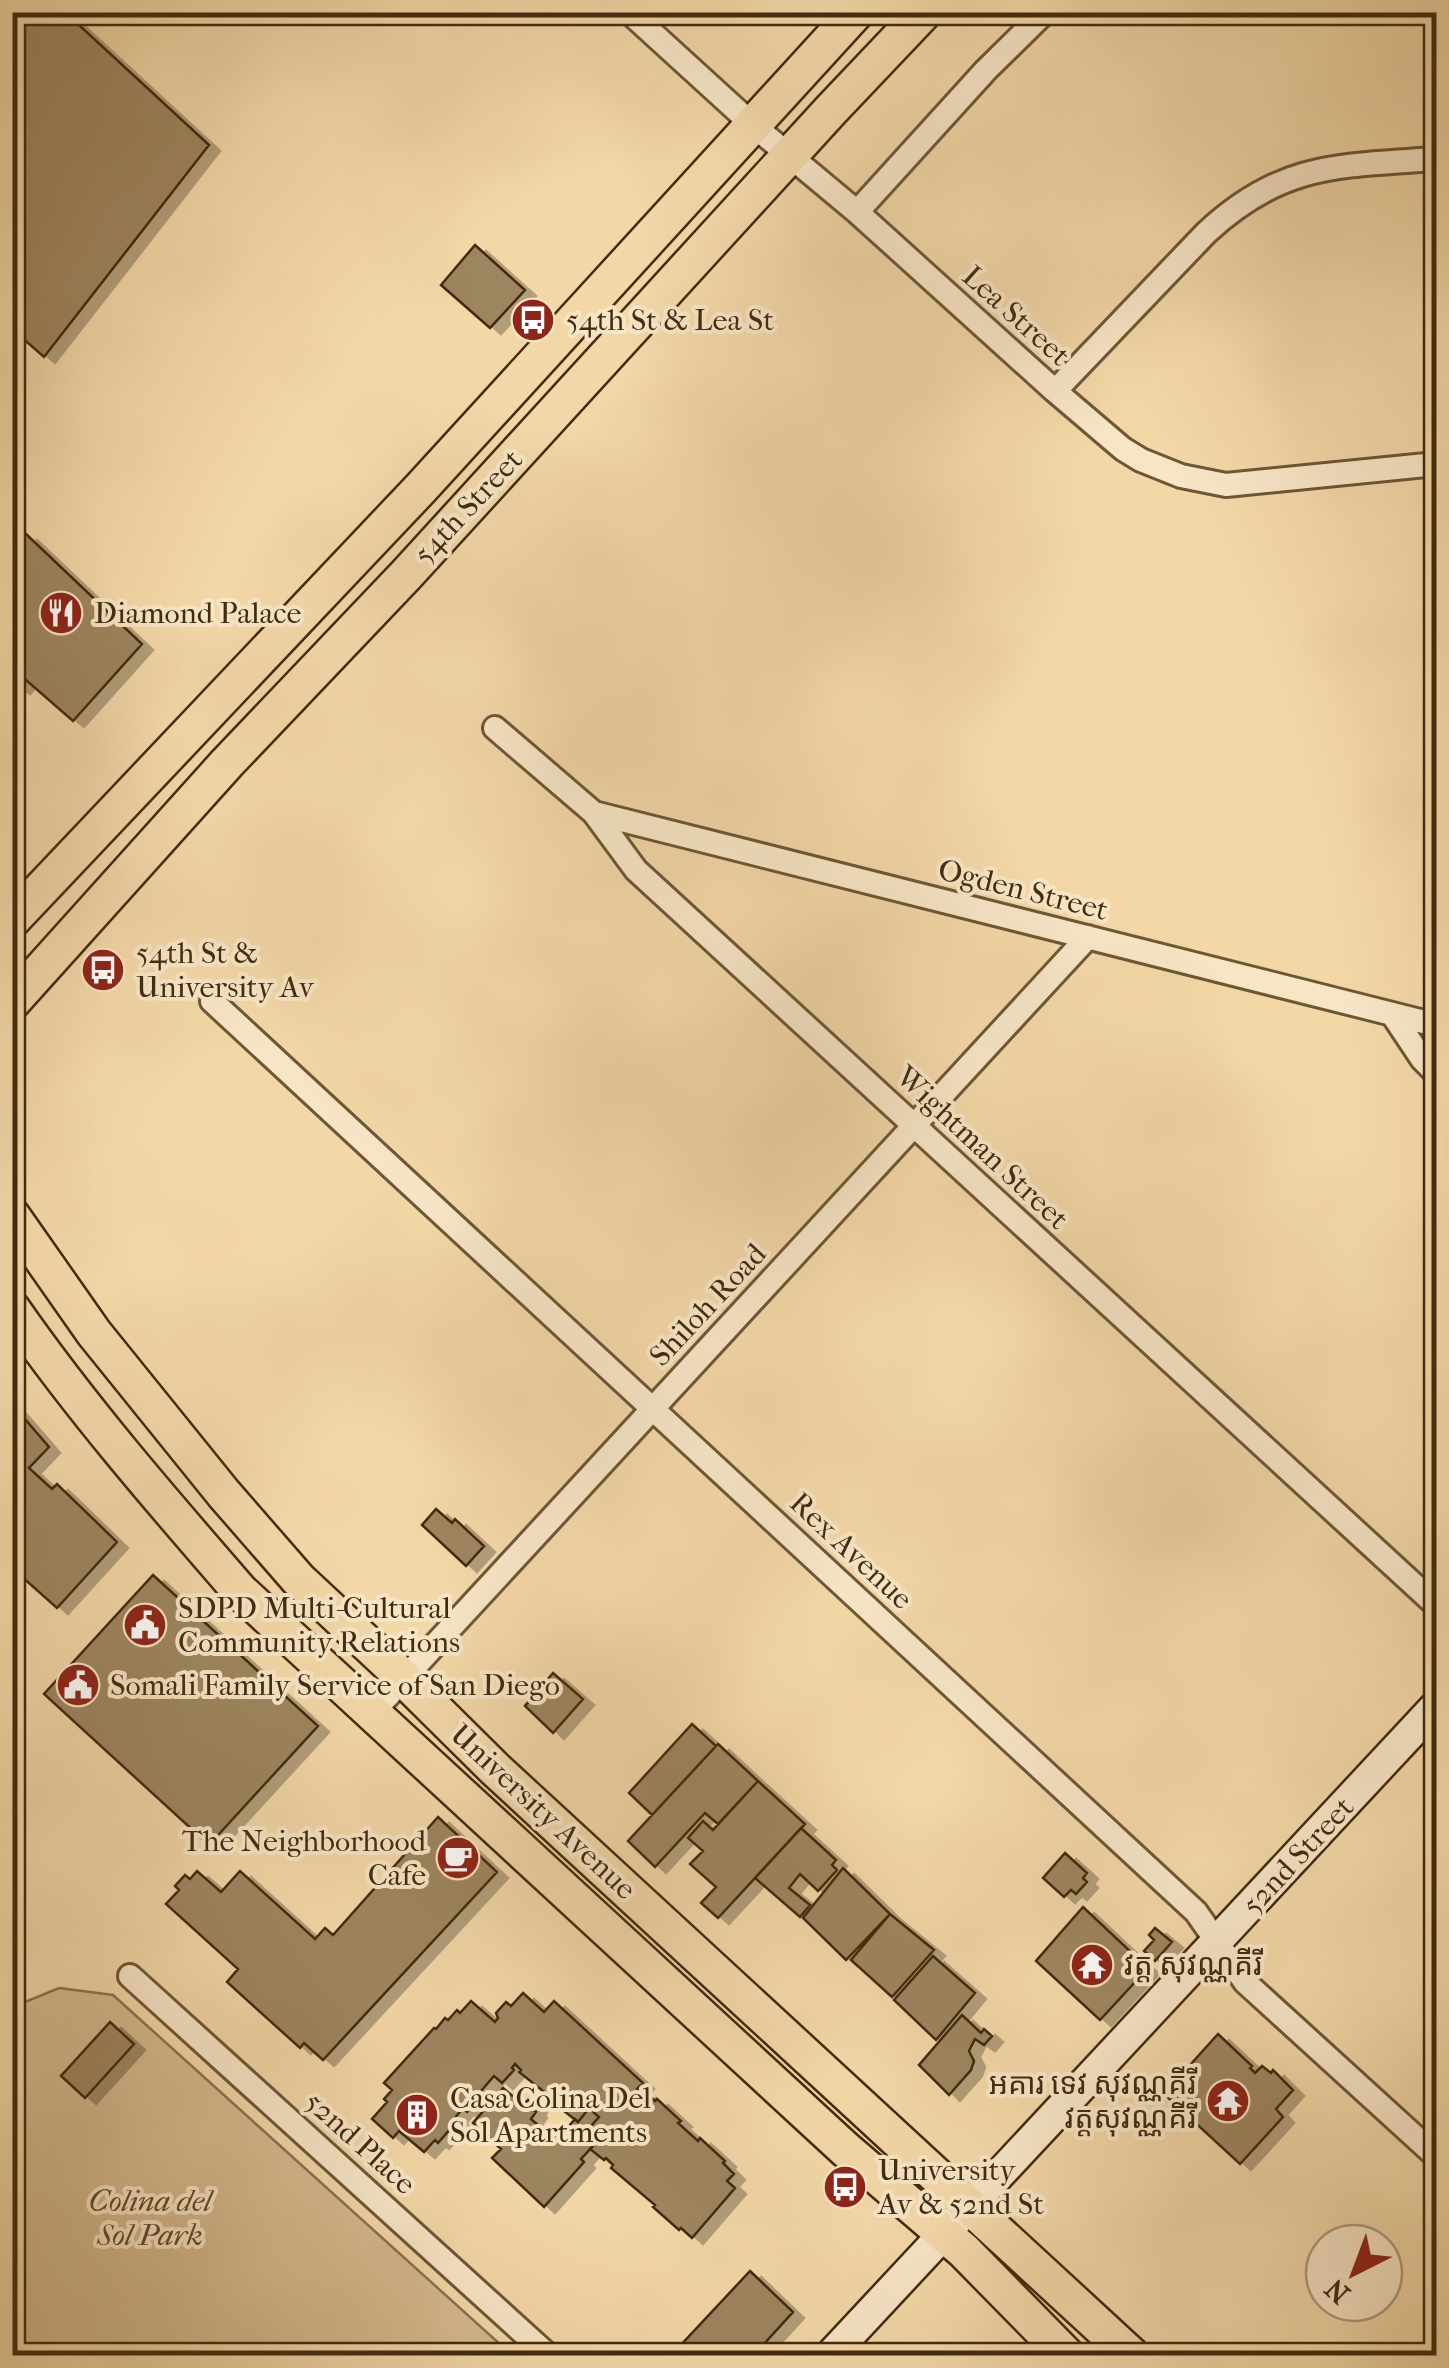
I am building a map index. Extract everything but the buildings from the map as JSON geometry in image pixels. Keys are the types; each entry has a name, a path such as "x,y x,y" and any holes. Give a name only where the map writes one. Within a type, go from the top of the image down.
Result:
{"main road":[{"name":"54th Street","path":"12,920 301,616 856,12"},
{"name":"54th Street","path":"12,1002 924,12"},
{"path":"272,716 306,645 301,616"},
{"name":"University Avenue","path":"12,1216 94,1333 298,1580 495,1769 1132,2356"},
{"name":"University Avenue","path":"12,1308 26,1340 240,1591 845,2149 945,2234 1067,2356"}],"street":[{"name":"Lea Street","path":"629,12 1123,450 1160,469 1226,485 1436,464"},
{"path":"857,212 986,70 1046,12"},
{"path":"1055,391 1206,233 1254,195 1321,169 1436,159"},
{"name":"Wightman Street","path":"495,728 594,813 636,870 1436,1606"},
{"name":"Ogden Street","path":"594,813 1436,1025"},
{"name":"Shiloh Road","path":"372,1713 1088,937"},
{"name":"Rex Avenue","path":"212,1001 1196,1912 1246,1982 1436,2156"},
{"path":"1392,1014 1422,1059 1436,1072"},
{"name":"52nd Street","path":"830,2356 1218,1942 1432,1721"},
{"name":"52nd Place","path":"130,1976 549,2356"}],"green space":[{"name":"Colina del Sol Park","path":"59,1988 113,1995 512,2355 13,2355 12,1990 25,2002"}],"place":[{"name":"54th St & Lea St","path":"533,320"},
{"name":"Diamond Palace","path":"61,613"},
{"name":"54th St & University Av","path":"103,970"},
{"name":"SDPD Multi-Cultural Community Relations","path":"145,1625"},
{"name":"Somali Family Service of San Diego","path":"78,1685"},
{"name":"The Neighborhood Cafe","path":"458,1858"},
{"name":"វត្ត សុវណ្ណគីរី","path":"1092,1965"},
{"name":"អគារ ទេវ សុវណ្ណគីរី វត្តសុវណ្ណគីរី","path":"1228,2101"},
{"name":"Casa Colina Del Sol Apartments","path":"417,2115"},
{"name":"University Av & 52nd St","path":"845,2187"}]}
